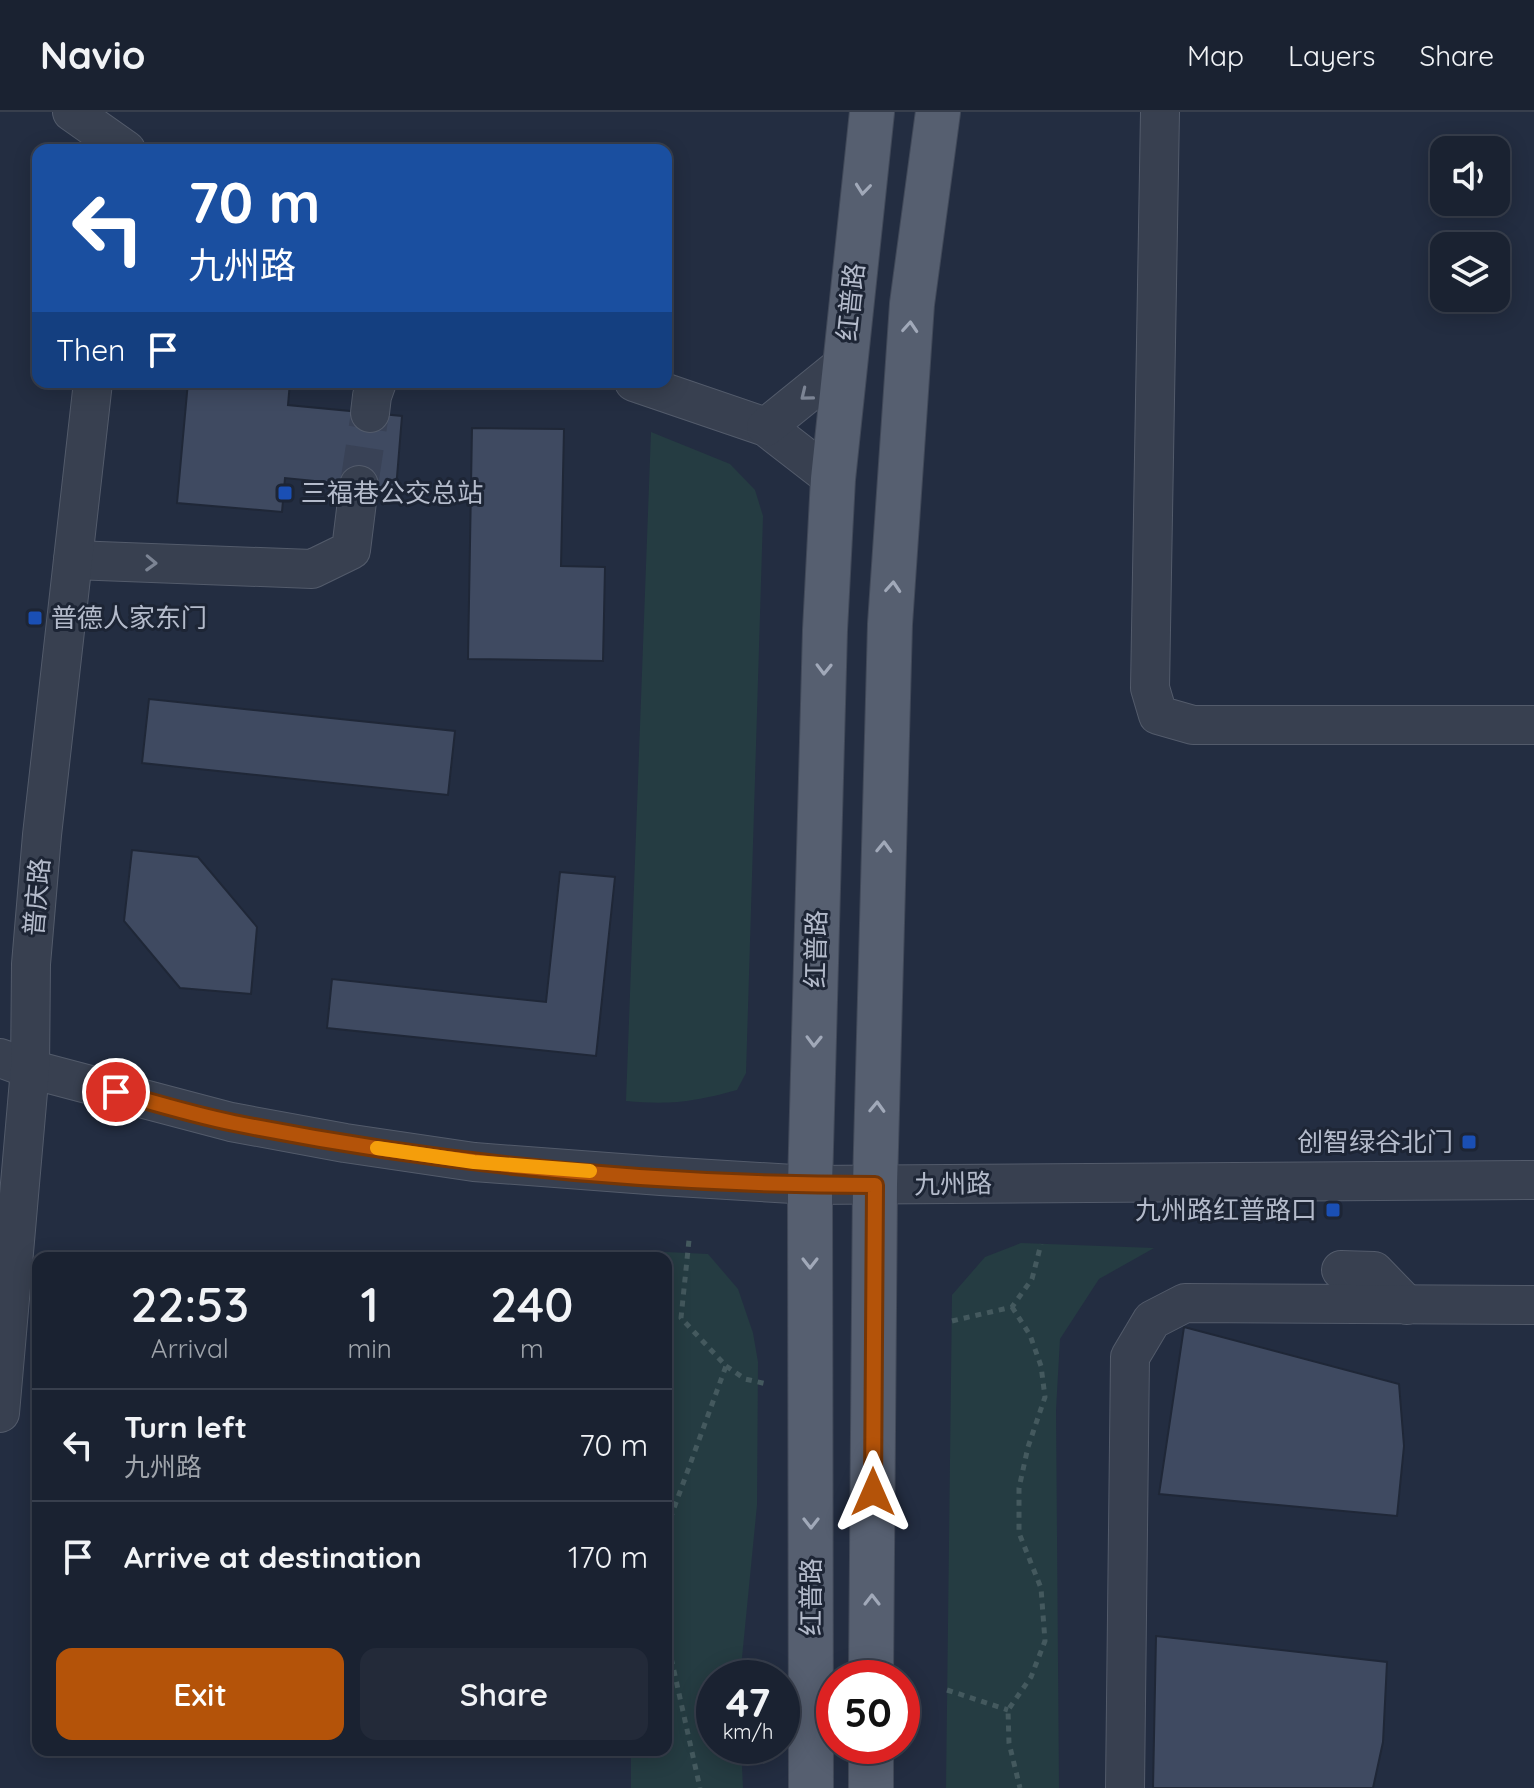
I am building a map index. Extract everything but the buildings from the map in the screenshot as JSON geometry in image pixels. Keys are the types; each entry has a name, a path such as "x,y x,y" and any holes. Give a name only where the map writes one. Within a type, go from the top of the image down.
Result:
{"main road":[{"name":"红普路","path":"811,1788 810,1185 825,630 833,479 872,112"},
{"path":"871,1660 875,1185 890,624 912,304 938,112"},
{"path":"871,1764 871,1788"}],"street":[{"path":"72,112 117,144"},
{"path":"1160,112 1150,688 1158,715 1193,725 1534,725"},
{"path":"766,427 845,363"},
{"name":"普庆路","path":"0,1413 15,1064 34,935 92,388"},
{"path":"652,388 766,427 833,479"},
{"path":"73,560 312,569 351,550 359,485"},
{"name":"九州路","path":"15,1064 231,1122 474,1162 810,1185 1534,1180"},
{"path":"1341,1270 1374,1271 1407,1305"},
{"path":"1125,1788 1130,1357 1152,1320 1185,1303 1534,1305"}],"path":[{"path":"689,1240 681,1318 726,1366 745,1379 767,1384"},
{"path":"952,1321 1012,1307 1032,1279 1041,1244"},
{"path":"1012,1307 1030,1335 1041,1366 1045,1397 1028,1447 1019,1488 1019,1533 1041,1588 1045,1641 1031,1677 1008,1710 1009,1743 1020,1788"},
{"path":"672,1514 726,1366"},
{"path":"672,1662 700,1788"},
{"path":"947,1690 1008,1710"}],"green space":[{"path":"651,432 730,464 755,490 763,516 746,1073 737,1090 694,1100 656,1103 626,1101"},
{"path":"1021,1243 1154,1248 1099,1279 1060,1339 1056,1410 1059,1788 946,1788 952,1295 985,1257"},
{"path":"624,1250 666,1252 624,1252"},
{"path":"672,1252 708,1254 738,1289 753,1333 758,1362 757,1505 742,1660 696,1660 696,1764 742,1764 743,1788 631,1788 631,1756 672,1756"}],"tunnel":[{"path":"359,485 370,413"}],"slow traffic":[{"path":"377,1148 474,1162 590,1171"}],"place":[{"name":"三福巷公交总站","path":"285,493"},
{"name":"普德人家东门","path":"35,618"},
{"name":"创智绿谷北门","path":"1469,1142"},
{"name":"九州路红普路口","path":"1333,1210"}],"route":[{"path":"116,1092 231,1122 474,1162 739,1181 875,1185 873,1492"}]}
